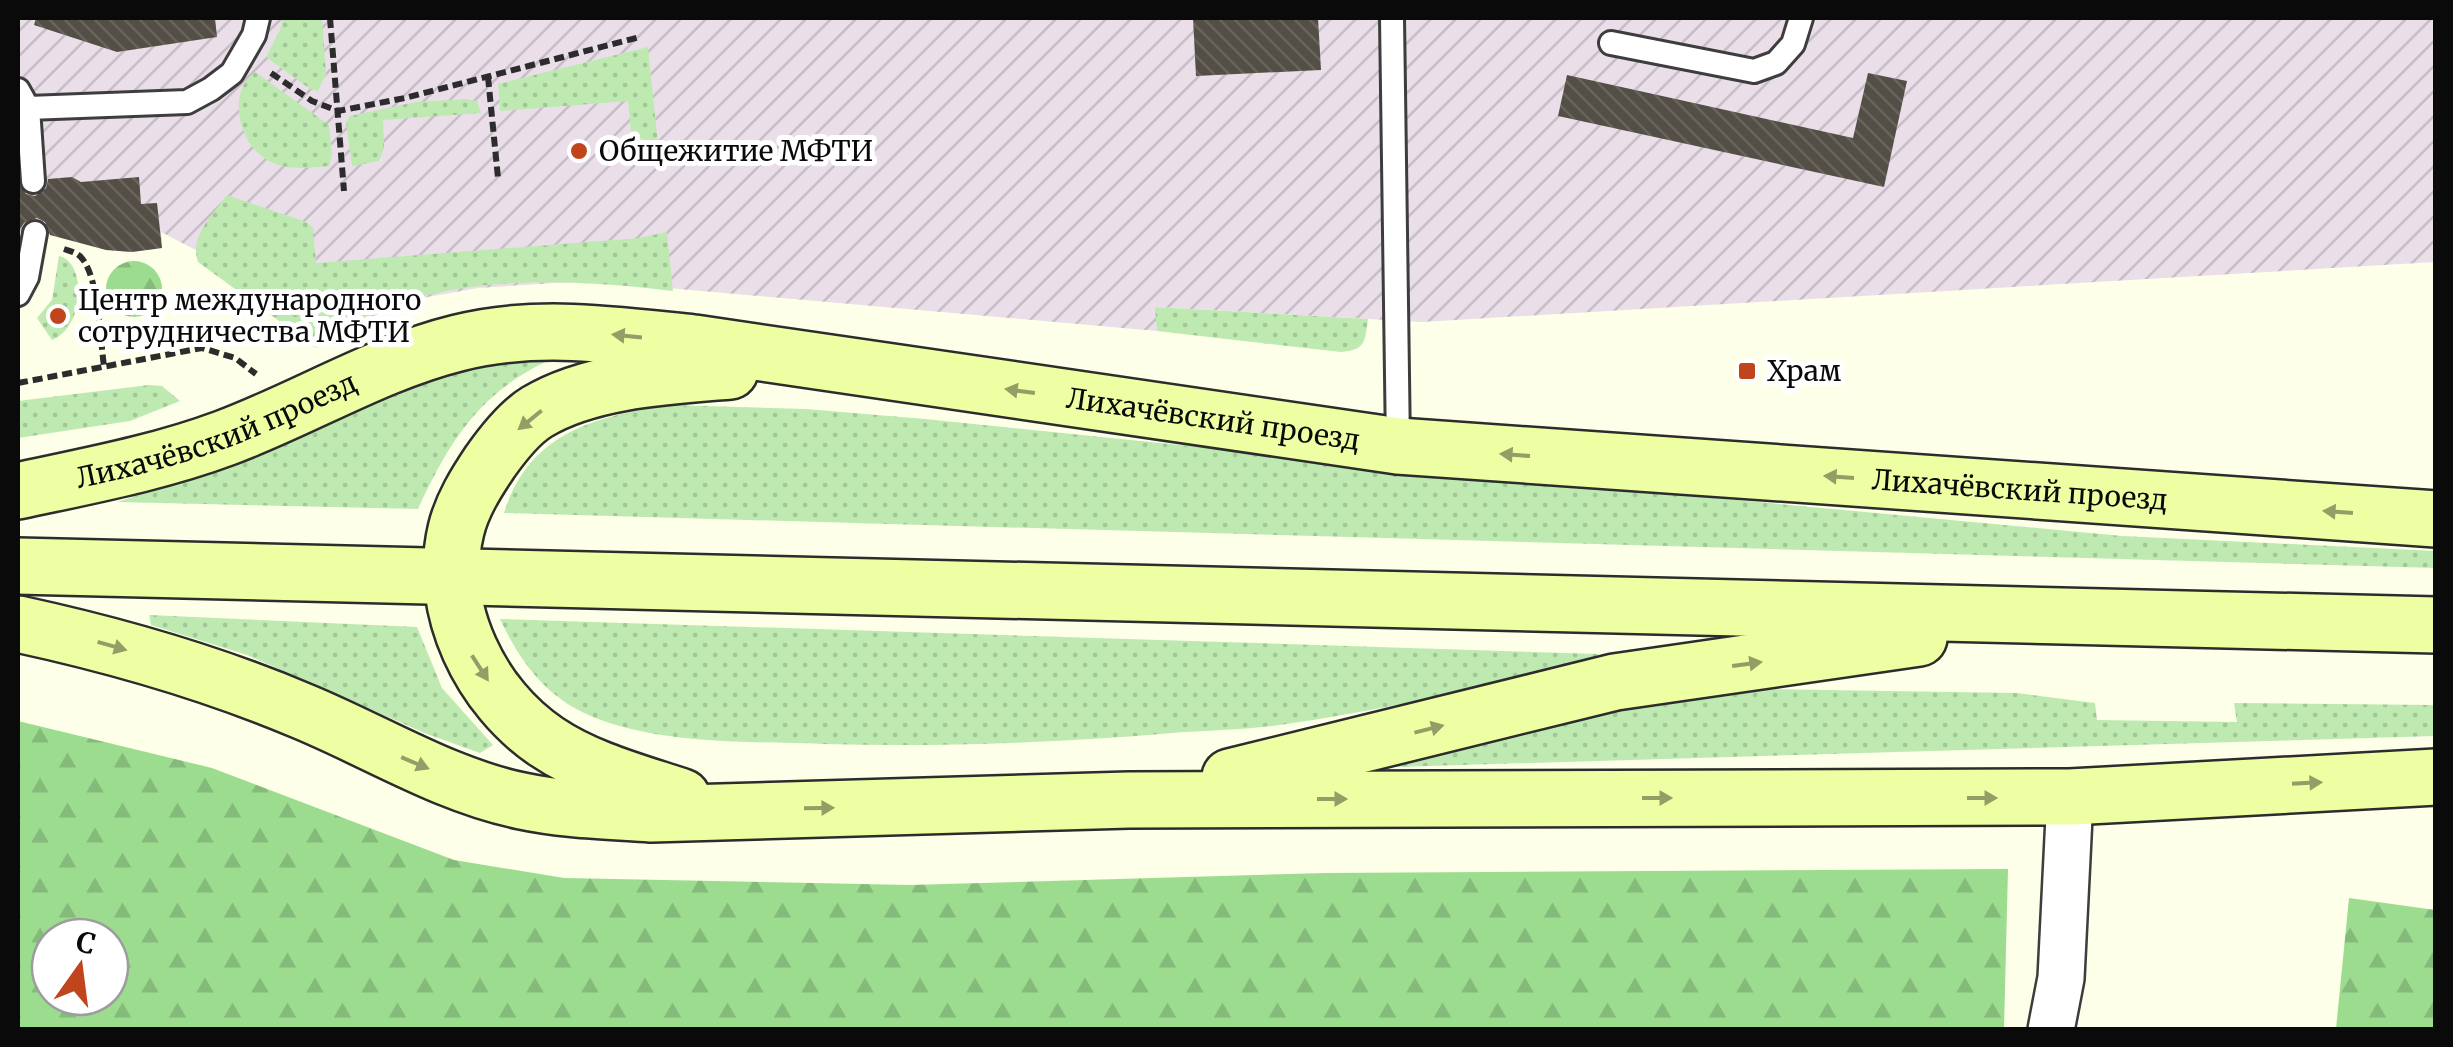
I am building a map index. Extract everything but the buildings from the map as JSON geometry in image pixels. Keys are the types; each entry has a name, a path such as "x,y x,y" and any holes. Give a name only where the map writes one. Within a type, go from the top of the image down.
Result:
{"main road":[{"name":"Лихачёвский проезд","path":"18,490 162,460 244,431 400,362 459,342 528,332 612,334 1398,446 2436,519"},
{"path":"722,810 611,773 547,742 501,700 471,655 458,612 452,576 456,531 472,488 502,446 535,412 592,390 664,376 828,363"},
{"path":"18,566 2436,622"},
{"path":"1130,800 1615,682 2066,616"},
{"path":"18,624 100,642 209,675 304,712 454,780 520,801 595,811 651,814 1130,800 2070,797 2436,777"}],"street":[{"path":"2051,1030 2061,978 2070,797"}],"lane":[{"path":"33,180 23,99 188,102 211,90 232,72 254,35 258,18"},
{"path":"1392,18 1398,446"},
{"path":"1611,43 1754,71 1776,62 1793,44 1801,18"},
{"path":"18,294 27,277 34,242"}],"path":[{"path":"330,18 344,192"},
{"path":"260,66 312,101 338,111 640,37"},
{"path":"488,77 498,178"},
{"path":"34,242 77,253 85,262 104,366"},
{"path":"18,383 202,348 234,358 265,380"}],"shaded area":[{"path":"18,18 2435,18 2435,262 1422,322 1156,307 1157,331 588,281 478,288 411,300 215,260 161,232 162,248 132,252 106,250 60,235 18,232"}],"green space":[{"path":"283,18 322,18 326,74 318,91 266,57"},
{"path":"648,47 658,145 648,144 631,131 628,101 500,111 498,84"},
{"path":"255,72 329,125 329,166 281,166 267,160 249,142 239,104 246,81"},
{"path":"477,101 481,113 383,120 384,148 379,161 352,166 346,122 350,116 416,102"},
{"path":"227,195 306,222 313,228 316,263 639,238 667,232 673,291 543,282 445,291 388,309 316,348 198,262 199,235"},
{"path":"59,256 74,269 78,295 71,322 52,340 37,318 52,300"},
{"path":"134,261 154,269 162,289 154,309 134,317 114,309 106,289 114,269"},
{"path":"1155,307 1368,319 1363,343 1341,352 1157,331"},
{"path":"577,349 521,375 479,410 446,454 418,509 117,502 187,480 468,361"},
{"path":"162,386 180,401 130,421 18,438 18,401"},
{"path":"671,405 806,409 925,419 2122,536 2435,551 2436,568 504,513 530,464 568,433 616,415"},
{"path":"149,615 417,627 442,688 493,745 480,753 427,734 247,655 151,625"},
{"path":"500,619 1598,654 1591,662 1477,688 1258,728 998,743 738,742 653,733 581,711 538,679"},
{"path":"1766,689 2017,693 2095,703 2097,720 2237,722 2234,703 2435,705 2435,736 1396,767 1401,758 1653,703"},
{"path":"18,721 212,768 454,860 564,878 910,885 1326,873 2008,869 2004,1029 18,1029"},
{"path":"2349,898 2435,910 2435,1029 2336,1029"}],"place":[{"name":"Общежитие МФТИ","path":"579,151"},
{"name":"Центр международного сотрудничества МФТИ","path":"58,316"},
{"name":"Храм","path":"1747,371"}]}
